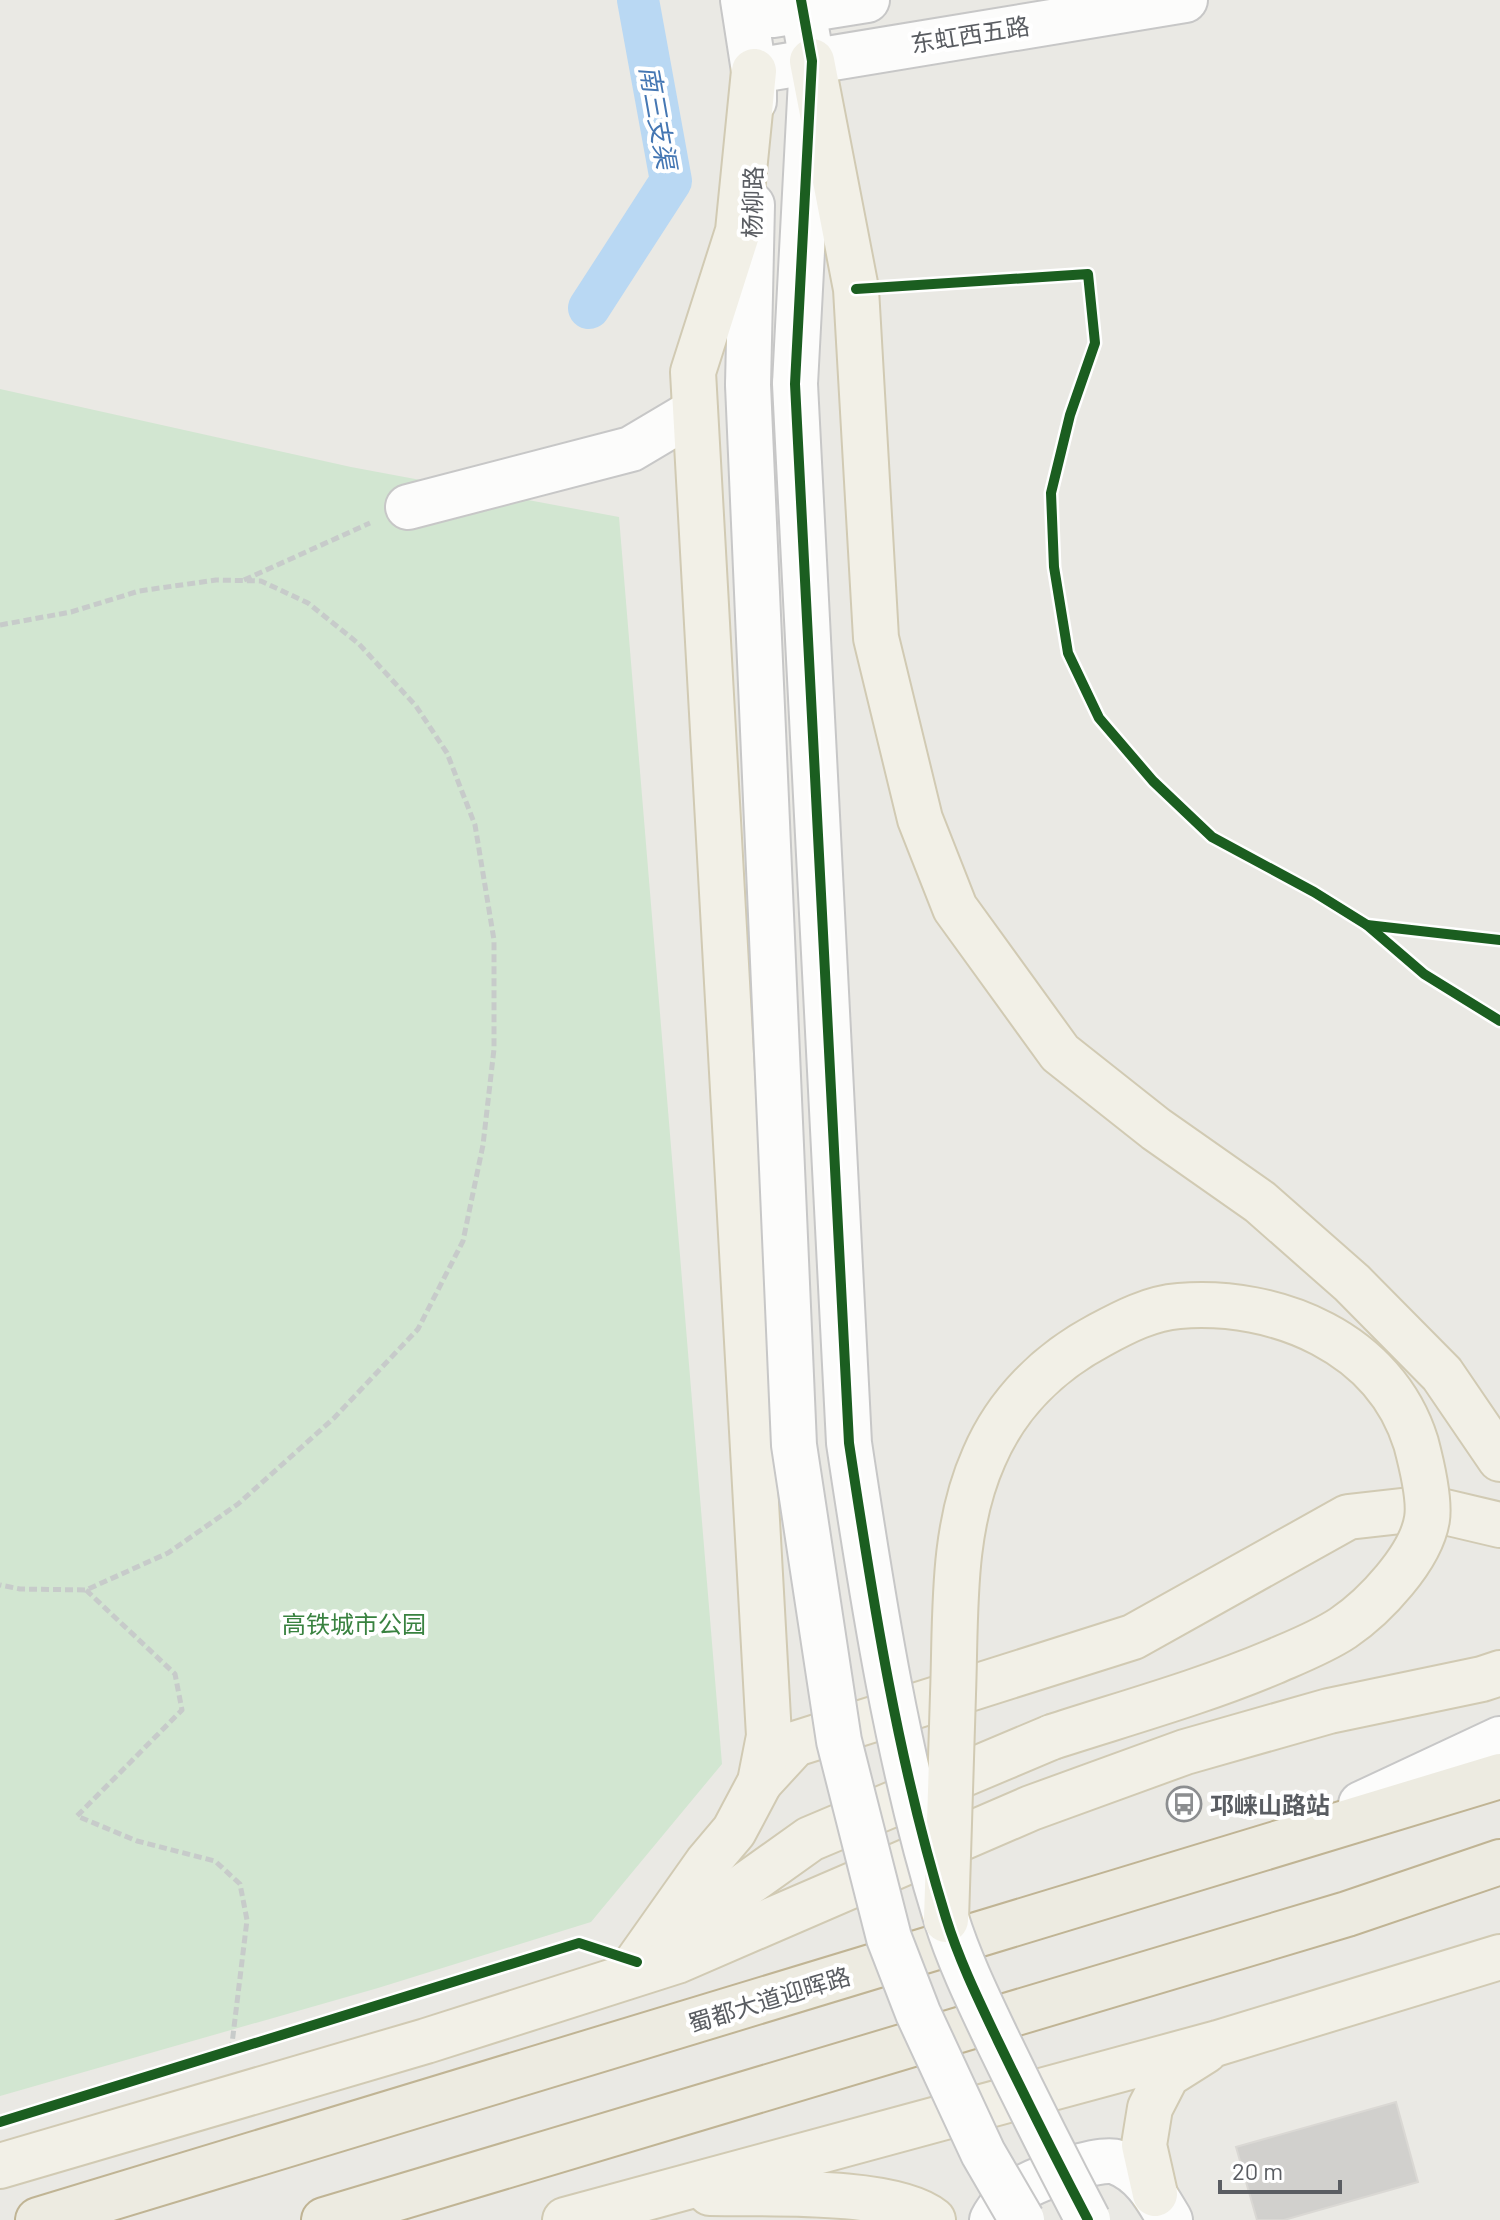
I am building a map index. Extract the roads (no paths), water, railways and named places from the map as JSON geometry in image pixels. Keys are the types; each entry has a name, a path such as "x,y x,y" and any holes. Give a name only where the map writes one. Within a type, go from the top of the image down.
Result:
{"highway":[{"name":"蜀都大道迎晖路","path":"38,2220 1500,1776"},
{"path":"324,2220 1347,1914 1500,1862"}],"main road":[{"path":"812,61 856,289 876,638 920,819 955,908 1060,1053 1156,1129 1260,1202 1352,1283 1442,1374 1500,1459"},
{"path":"754,71 738,231 693,372 769,1736 760,1782"},
{"path":"426,2041 637,1962 810,1839 1052,1737 1240,1676 1342,1629 1375,1601 1410,1562 1427,1520 1422,1465 1410,1423 1384,1384 1350,1350 1308,1325 1270,1312 1225,1306 1177,1306 1129,1319 1077,1347 1040,1376 1009,1412 984,1457 965,1516 955,1591 946,1920"},
{"path":"637,1962 707,1863 734,1831 760,1782 795,1744 1133,1637 1348,1517 1428,1508 1500,1525"},
{"path":"0,2166 426,2041 677,1961 1031,1808 1185,1752 1329,1711 1500,1673"},
{"path":"565,2220 1218,2043 1500,1957"},
{"path":"1162,2207 1144,2145 1150,2108 1167,2075 1218,2043"},
{"path":"663,2191 861,2197 898,2204 933,2220"}],"street":[{"path":"745,9 867,0"},
{"name":"东虹西五路","path":"754,71 1185,0"},
{"path":"802,5 812,61 795,384 849,1443 898,1732 946,1920 974,1992 1038,2126 1088,2220"},
{"name":"杨柳路","path":"745,9 754,71 748,385 794,1445 839,1741 889,1938 918,2013 976,2139 1022,2220"},
{"path":"408,507 631,449 695,411"},
{"path":"1267,1848 1500,1739"},
{"path":"1347,1914 1500,1880"},
{"path":"992,2220 996,2211 1020,2189 1064,2170 1112,2160 1135,2171 1162,2207"}],"waterway":[{"name":"南三支渠","path":"589,308 671,181 638,0"}],"place":[{"name":"邛崃山路站","path":"1184,1804"}],"park label":[{"name":"高铁城市公园","path":"354,1623"}]}
